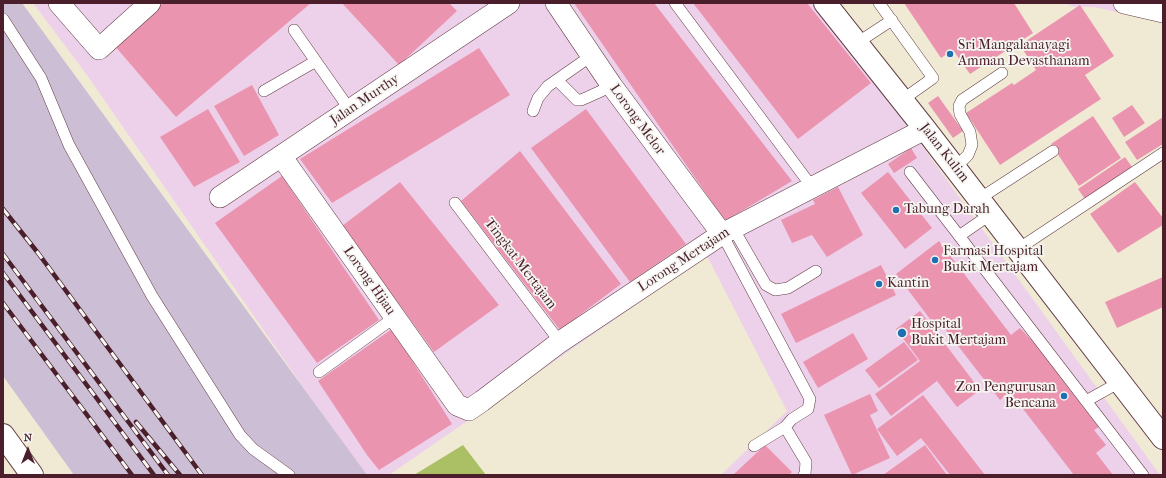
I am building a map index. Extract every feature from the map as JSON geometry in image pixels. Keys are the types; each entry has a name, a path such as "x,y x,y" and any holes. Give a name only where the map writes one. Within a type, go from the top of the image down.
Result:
{"main road":[{"name":"Jalan Kulim","path":"825,3 925,129 1163,438"},
{"path":"9,448 32,475"}],"street":[{"path":"59,3 99,49 150,3"},
{"name":"Lorong Melor","path":"556,3 612,86 727,231"},
{"path":"1124,3 1163,12"},
{"name":"Jalan Murthy","path":"220,197 350,110 494,7"},
{"name":"Lorong Mertajam","path":"457,405 469,410 560,342 727,231 925,129"},
{"name":"Lorong Hijau","path":"281,156 457,405"}],"lane":[{"path":"675,3 812,187"},
{"path":"879,3 933,78 902,100"},
{"path":"3,19 41,78 69,145 152,296 240,435 253,449 289,475"},
{"path":"857,43 892,20"},
{"path":"294,30 350,110"},
{"path":"533,111 538,98 548,86 591,56"},
{"path":"264,91 316,61"},
{"path":"955,168 968,155 972,144 970,132 960,114 959,106 962,100 1002,73"},
{"path":"557,80 577,100 588,98 612,86"},
{"path":"959,236 985,207 1053,151"},
{"path":"1018,249 1163,153"},
{"path":"910,172 1143,475"},
{"name":"Tingkat Mertajam","path":"455,204 560,342"},
{"path":"727,231 766,285 775,290 788,288 816,271"},
{"path":"727,231 810,399 808,409 792,419 785,427 754,446"},
{"path":"319,372 395,317"},
{"path":"1086,401 1120,382"},
{"path":"785,427 806,462 804,475"}],"shaded area":[{"path":"3,3 22,3 367,475 74,475 3,376"},
{"path":"33,3 812,3 920,143 1160,475 721,475 787,411 707,256 389,475 364,475 87,75"},
{"path":"1063,3 1163,3 1163,22 1094,7 1076,7"}],"green space":[{"path":"463,445 486,475 414,475"}],"building":[{"path":"163,3 311,3 176,117 114,45"},
{"path":"342,3 449,3 457,11 399,65"},
{"path":"574,3 654,3 792,181 725,221"},
{"path":"693,3 807,3 871,83 798,139"},
{"path":"904,3 1014,3 1033,33 970,74 953,50 941,58"},
{"path":"1080,5 1114,56 1085,75 1101,99 1000,165 966,113 1012,83 1014,85 1036,70 1020,45"},
{"path":"479,48 510,95 332,203 300,159"},
{"path":"252,85 279,135 244,156 214,106"},
{"path":"938,96 963,131 953,138 928,103"},
{"path":"1132,105 1145,123 1124,137 1112,118"},
{"path":"208,109 240,162 194,187 160,137"},
{"path":"586,109 686,244 630,282 531,148"},
{"path":"1093,116 1121,158 1079,186 1051,144"},
{"path":"1163,117 1163,144 1137,160 1125,142"},
{"path":"911,148 917,158 894,173 888,164"},
{"path":"520,151 621,284 560,330 461,201"},
{"path":"1125,157 1134,170 1087,202 1078,189"},
{"name":"Tabung Darah","path":"888,172 932,228 905,249 861,193"},
{"path":"282,176 379,320 317,363 215,223"},
{"path":"400,182 499,305 434,352 342,226"},
{"path":"1135,182 1163,218 1163,225 1118,253 1090,214"},
{"path":"838,187 863,235 827,257 812,235 792,243 781,220 815,204 813,200"},
{"path":"939,241 1011,335 1020,328 1039,348 1099,427 1094,430 1106,445 1096,453 1113,475 1074,475 1010,392 1000,400 938,320 933,323 896,274"},
{"path":"881,265 896,295 796,343 781,314"},
{"path":"1163,277 1163,307 1117,328 1105,302"},
{"path":"920,311 980,390 957,407 937,381 891,416 875,394 920,361 896,329"},
{"path":"392,329 452,424 379,470 367,455 318,381"},
{"path":"853,333 868,359 818,388 803,362"},
{"path":"904,342 918,360 879,388 865,370"},
{"path":"870,394 878,411 870,415 890,458 852,475 824,415"},
{"path":"923,395 985,475 950,475 921,438 897,456 877,429"},
{"path":"765,445 792,472 789,475 733,475"},
{"path":"925,445 947,475 883,475"}],"railway":[{"path":"3,209 38,253 202,475"},
{"path":"3,254 168,475"},
{"path":"3,273 154,475"},
{"path":"3,303 132,475"},
{"path":"136,422 180,475"}],"place":[{"name":"Sri Mangalanayagi Amman Devasthanam","path":"950,54"},
{"name":"Tabung Darah","path":"896,210"},
{"name":"Farmasi Hospital Bukit Mertajam","path":"935,260"},
{"name":"Kantin","path":"879,284"},
{"name":"Hospital Bukit Mertajam","path":"902,333"},
{"name":"Zon Pengurusan Bencana","path":"1064,396"}]}
